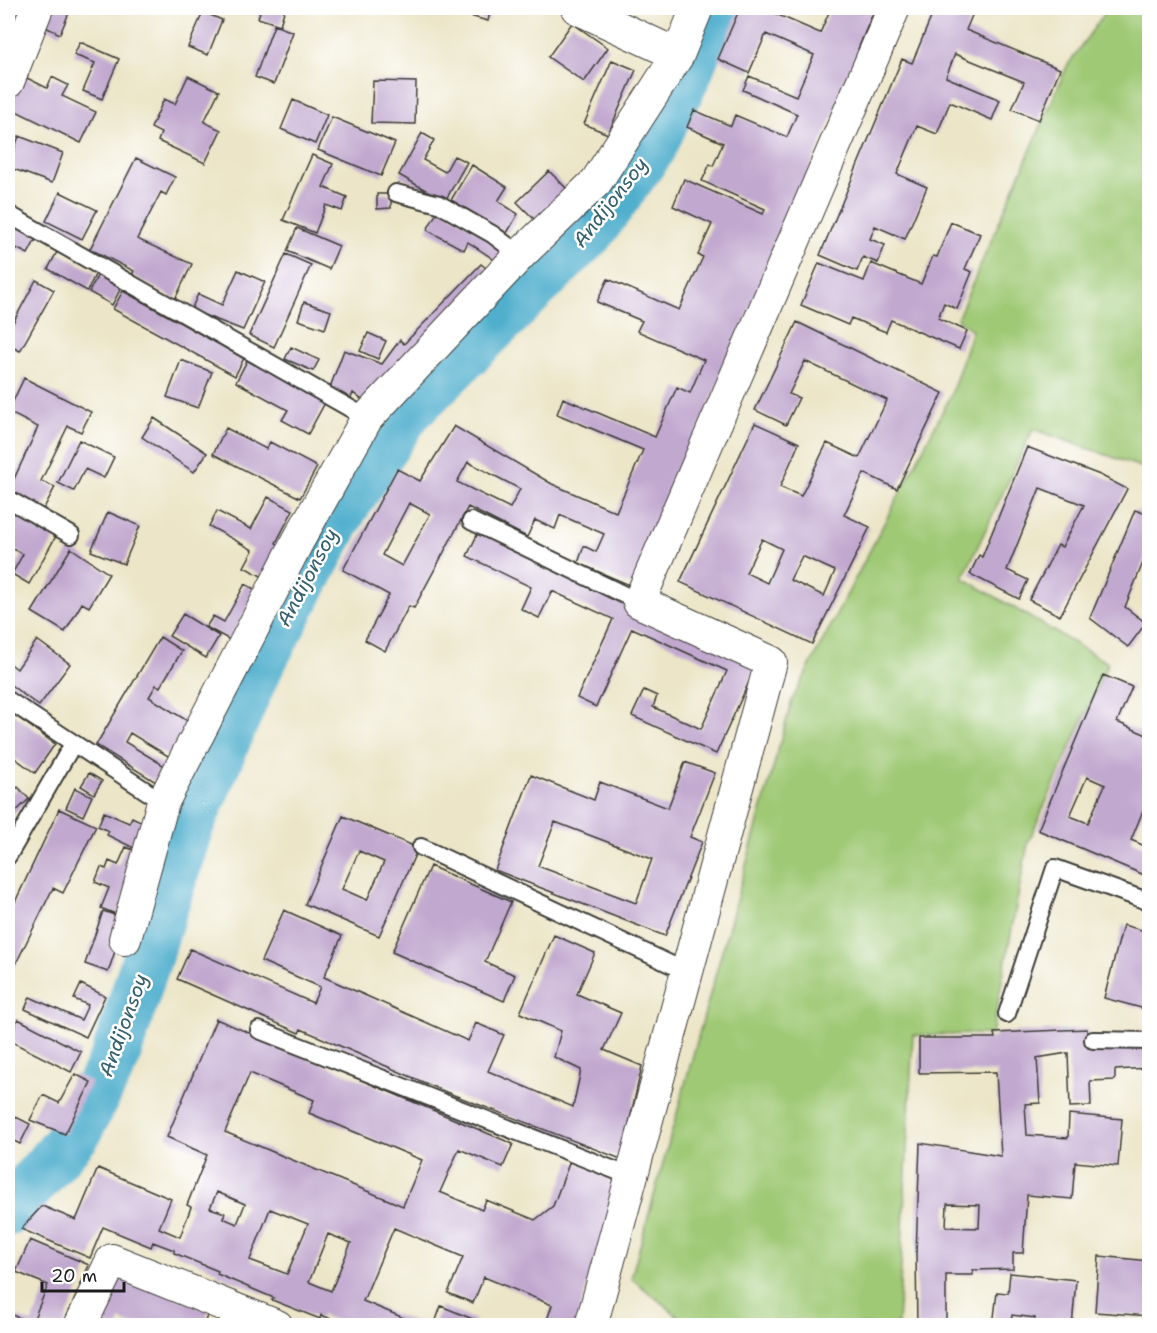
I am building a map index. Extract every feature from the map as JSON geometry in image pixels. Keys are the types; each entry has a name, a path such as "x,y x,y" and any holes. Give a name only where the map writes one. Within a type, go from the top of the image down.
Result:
{"street":[{"path":"8,82 37,8"},
{"path":"577,8 678,55"},
{"path":"125,939 163,801 298,542 368,418 520,255 596,182 678,55 697,8"},
{"path":"591,1326 771,662 639,602 894,8"},
{"path":"80,1326 112,1260 277,1326"}],"lane":[{"path":"396,193 440,204 492,234 520,255"},
{"path":"8,214 368,418"},
{"path":"8,499 71,535"},
{"path":"471,521 639,602"},
{"path":"8,700 163,801"},
{"path":"8,856 73,744"},
{"path":"421,847 687,972"},
{"path":"1007,1014 1055,868 1149,902"},
{"path":"260,1030 632,1177"},
{"path":"1093,1040 1149,1041"}],"green space":[{"path":"1108,8 1149,8 1149,470 1033,429 963,578 1108,663 1028,843 992,1034 913,1035 898,1325 689,1325 631,1278 792,700 951,395 972,330 957,319 1067,66"}],"building":[{"path":"51,8 71,8 60,34 43,26"},
{"path":"261,8 285,8 280,25 258,18"},
{"path":"469,8 491,8 488,21 466,15"},
{"path":"740,8 762,8 820,33 831,8 875,8 858,49 861,50 632,586 578,563 584,546 596,552 604,534 560,515 555,529 535,520 527,537 468,507 414,608 409,606 385,651 365,640 389,595 343,570 397,469 420,481 454,426 552,484 616,512 643,450 557,414 563,398 655,437 677,387 690,393 704,360 637,331 642,321 597,302 608,279 679,310 703,257 698,255 712,224 673,206 684,179 763,214 765,209 702,181 710,164 713,166 723,143 687,127 694,110 731,126 735,115 787,137 797,114 743,90 749,76 796,96 814,55 766,34 749,73 718,59","holes":["468,462 520,489 510,508 457,482","409,503 430,514 402,566 382,555"]},
{"path":"935,8 975,8 966,30 1060,69 1039,120 1012,109 1024,82 955,54 946,77 1000,100 992,120 950,102 937,134 917,126 897,174 927,187 905,239 875,226 870,239 885,245 878,263 863,257 857,271 820,255 902,59 912,63"},
{"path":"203,12 222,20 208,55 188,47"},
{"path":"572,23 608,48 584,82 548,57"},
{"path":"274,25 293,32 274,84 255,77"},
{"path":"80,42 119,59 102,99 83,91 95,63 74,55"},
{"path":"612,60 636,70 608,134 584,124"},
{"path":"21,75 47,88 52,77 68,85 62,96 96,112 81,143 8,107"},
{"path":"188,76 219,91 204,122 221,130 205,163 158,141 161,133 151,128 164,99 175,104"},
{"path":"373,81 416,82 415,124 371,123"},
{"path":"293,100 327,115 315,144 281,129"},
{"path":"332,117 395,143 381,176 318,150"},
{"path":"422,133 434,140 423,160 445,172 454,156 467,162 445,201 399,175"},
{"path":"19,136 63,153 52,183 8,167"},
{"path":"312,155 333,164 323,187 347,197 342,211 326,205 315,233 283,220"},
{"path":"136,158 175,177 166,195 161,192 137,239 192,264 175,299 132,275 134,271 90,249"},
{"path":"472,165 507,187 498,201 518,214 507,233 451,200"},
{"path":"549,171 575,197 544,229 517,202"},
{"path":"60,192 97,210 82,239 46,221"},
{"path":"377,194 391,194 391,208 377,209"},
{"path":"440,207 514,254 505,267 468,242 464,250 427,230"},
{"path":"8,219 38,235 28,254 8,244"},
{"path":"951,222 980,234 965,269 972,272 957,309 944,303 938,318 967,331 959,349 891,320 886,332 851,318 848,325 801,305 819,263 864,281 871,263 921,284 933,256 937,257"},
{"path":"297,228 339,246 329,269 287,251"},
{"path":"57,252 96,273 87,291 48,269"},
{"path":"286,254 311,265 274,347 249,335"},
{"path":"481,264 492,273 369,405 353,393 351,398 329,390 344,350 382,364 400,340 404,344"},
{"path":"238,270 265,282 243,330 191,310 198,294 222,305"},
{"path":"99,273 122,286 112,305 89,292"},
{"path":"36,280 54,290 20,351 8,345 8,332"},
{"path":"123,291 244,358 235,376 113,309"},
{"path":"304,302 331,311 325,329 298,320"},
{"path":"797,322 943,393 897,489 864,473 844,515 870,527 812,644 680,582 755,423 799,443 780,487 801,496 827,443 859,458 887,400 805,361 789,394 799,398 786,425 755,410","holes":["762,539 782,549 767,583 746,573","802,556 835,571 824,596 790,580"]},
{"path":"368,333 386,341 378,359 360,351"},
{"path":"291,347 319,360 313,371 285,359"},
{"path":"249,357 327,399 308,434 282,420 288,410 236,382"},
{"path":"181,360 212,372 198,408 167,397"},
{"path":"24,378 91,412 81,432 68,426 41,481 55,487 43,510 8,492 38,427 8,412"},
{"path":"154,418 207,453 194,472 142,437"},
{"path":"226,428 266,449 270,442 317,467 300,498 213,454"},
{"path":"79,440 114,457 104,478 85,469 74,491 58,483"},
{"path":"1027,447 1100,475 1127,489 1060,616 1029,600 1058,545 1062,547 1084,505 1040,488 1007,570 1028,580 1019,599 970,574 979,555 982,557"},
{"path":"268,497 293,510 276,543 282,546 265,578 244,567 253,550 209,526 217,511 251,529"},
{"path":"12,508 40,523 38,526 56,536 29,584 12,574 23,554 8,546 8,517"},
{"path":"1135,510 1149,515 1149,554 1147,553 1125,607 1146,623 1128,647 1090,618"},
{"path":"108,512 140,526 124,564 91,551"},
{"path":"479,531 758,662 716,754 632,716 644,690 657,696 653,707 701,729 727,671 632,628 596,707 577,698 613,619 552,591 539,618 521,609 531,587 467,556"},
{"path":"71,548 109,574 89,607 82,603 65,632 32,612"},
{"path":"245,584 258,591 230,640 206,627 213,616 224,622"},
{"path":"183,614 219,636 206,658 169,636"},
{"path":"160,637 182,651 160,687 156,685 149,697 194,725 173,759 130,733 125,742 168,768 159,784 96,745"},
{"path":"37,640 70,664 39,706 8,683 8,662 17,669"},
{"path":"1103,675 1132,687 1117,722 1149,736 1149,802 1147,801 1131,840 1147,847 1149,842 1149,877 1038,830","holes":["1087,777 1105,785 1088,823 1070,816"]},
{"path":"10,712 55,744 35,773 8,753 8,716"},
{"path":"685,762 715,773 690,837 702,842 665,936 495,870 531,775 594,800 600,782 668,808","holes":["555,822 652,859 636,903 538,866"]},
{"path":"89,773 102,781 94,794 81,786"},
{"path":"18,787 29,799 8,819 8,797"},
{"path":"75,788 92,796 83,816 66,808"},
{"path":"59,809 96,826 63,893 53,888 8,980 8,917"},
{"path":"104,812 129,823 132,817 151,826 140,851 107,835 109,831 98,826"},
{"path":"343,816 418,848 379,936 305,904","holes":["359,851 384,862 367,900 342,889"]},
{"path":"126,847 143,854 118,915 101,908 109,888 95,882 101,867 106,869 109,861 118,865"},
{"path":"430,866 511,902 485,962 515,975 504,1001 392,952"},
{"path":"284,910 342,936 324,977 468,1041 476,1023 504,1035 488,1071 573,1107 581,1070 554,1057 561,1031 520,1013 554,935 595,953 577,994 621,1013 604,1050 642,1066 621,1159 446,1092 301,1029 299,1033 177,979 190,949 313,1003 320,987 261,961"},
{"path":"103,911 126,919 108,972 85,964"},
{"path":"1123,925 1149,932 1149,1010 1104,998"},
{"path":"81,984 105,996 86,1037 25,1009 30,997 81,1020 88,1005 74,999"},
{"path":"18,1019 81,1052 71,1072 8,1040"},
{"path":"216,1019 513,1144 503,1167 459,1149 440,1192 482,1210 486,1200 535,1220 553,1206 570,1161 620,1179 575,1326 545,1326 552,1305 484,1277 473,1303 448,1293 463,1257 394,1228 363,1301 423,1326 349,1326 321,1315 320,1319 272,1300 274,1298 217,1274 218,1271 174,1253 174,1250 153,1242 151,1247 103,1227 90,1258 21,1229 42,1206 76,1220 98,1168 171,1199 159,1228 180,1237 191,1207 187,1205 207,1155 167,1137","holes":["250,1073 314,1100 309,1113 422,1160 403,1206 225,1132","217,1192 245,1204 237,1224 223,1218 225,1213 210,1208","270,1209 308,1224 287,1274 250,1260","328,1234 351,1243 331,1291 309,1282"]},
{"path":"1087,1029 1088,1048 1147,1045 1148,1068 1115,1070 1115,1080 1090,1081 1091,1106 1070,1107 1068,1053 1037,1058 1040,1103 1025,1104 1027,1135 1068,1138 1069,1114 1122,1119 1118,1166 1075,1162 1072,1199 1027,1195 1023,1253 1013,1253 1013,1269 973,1270 973,1275 946,1275 946,1326 917,1326 916,1254 920,1143 1001,1156 996,1072 919,1073 919,1038 995,1038 994,1033","holes":["947,1204 980,1205 979,1228 946,1227"]},
{"path":"75,1074 91,1082 65,1134 30,1120 43,1095 59,1103"},
{"path":"8,1113 30,1124 20,1144 8,1138"},
{"path":"30,1240 89,1265 63,1326 8,1326 8,1313 32,1323 48,1285 16,1272"},
{"path":"1099,1256 1149,1261 1149,1316 1095,1312"},
{"path":"117,1273 209,1311 203,1326 134,1326 120,1320 118,1326 95,1326"},
{"path":"1010,1273 1076,1280 1072,1326 1034,1326 1035,1318 1012,1315 1011,1326 993,1326 997,1292 1008,1293"},
{"path":"441,1306 475,1320 473,1326 434,1326"}],"waterway":[{"name":"Andijonsoy","path":"8,1211 75,1135 115,1058 189,826 254,675 344,507 406,413 591,231 650,150 686,76 713,8"}]}
